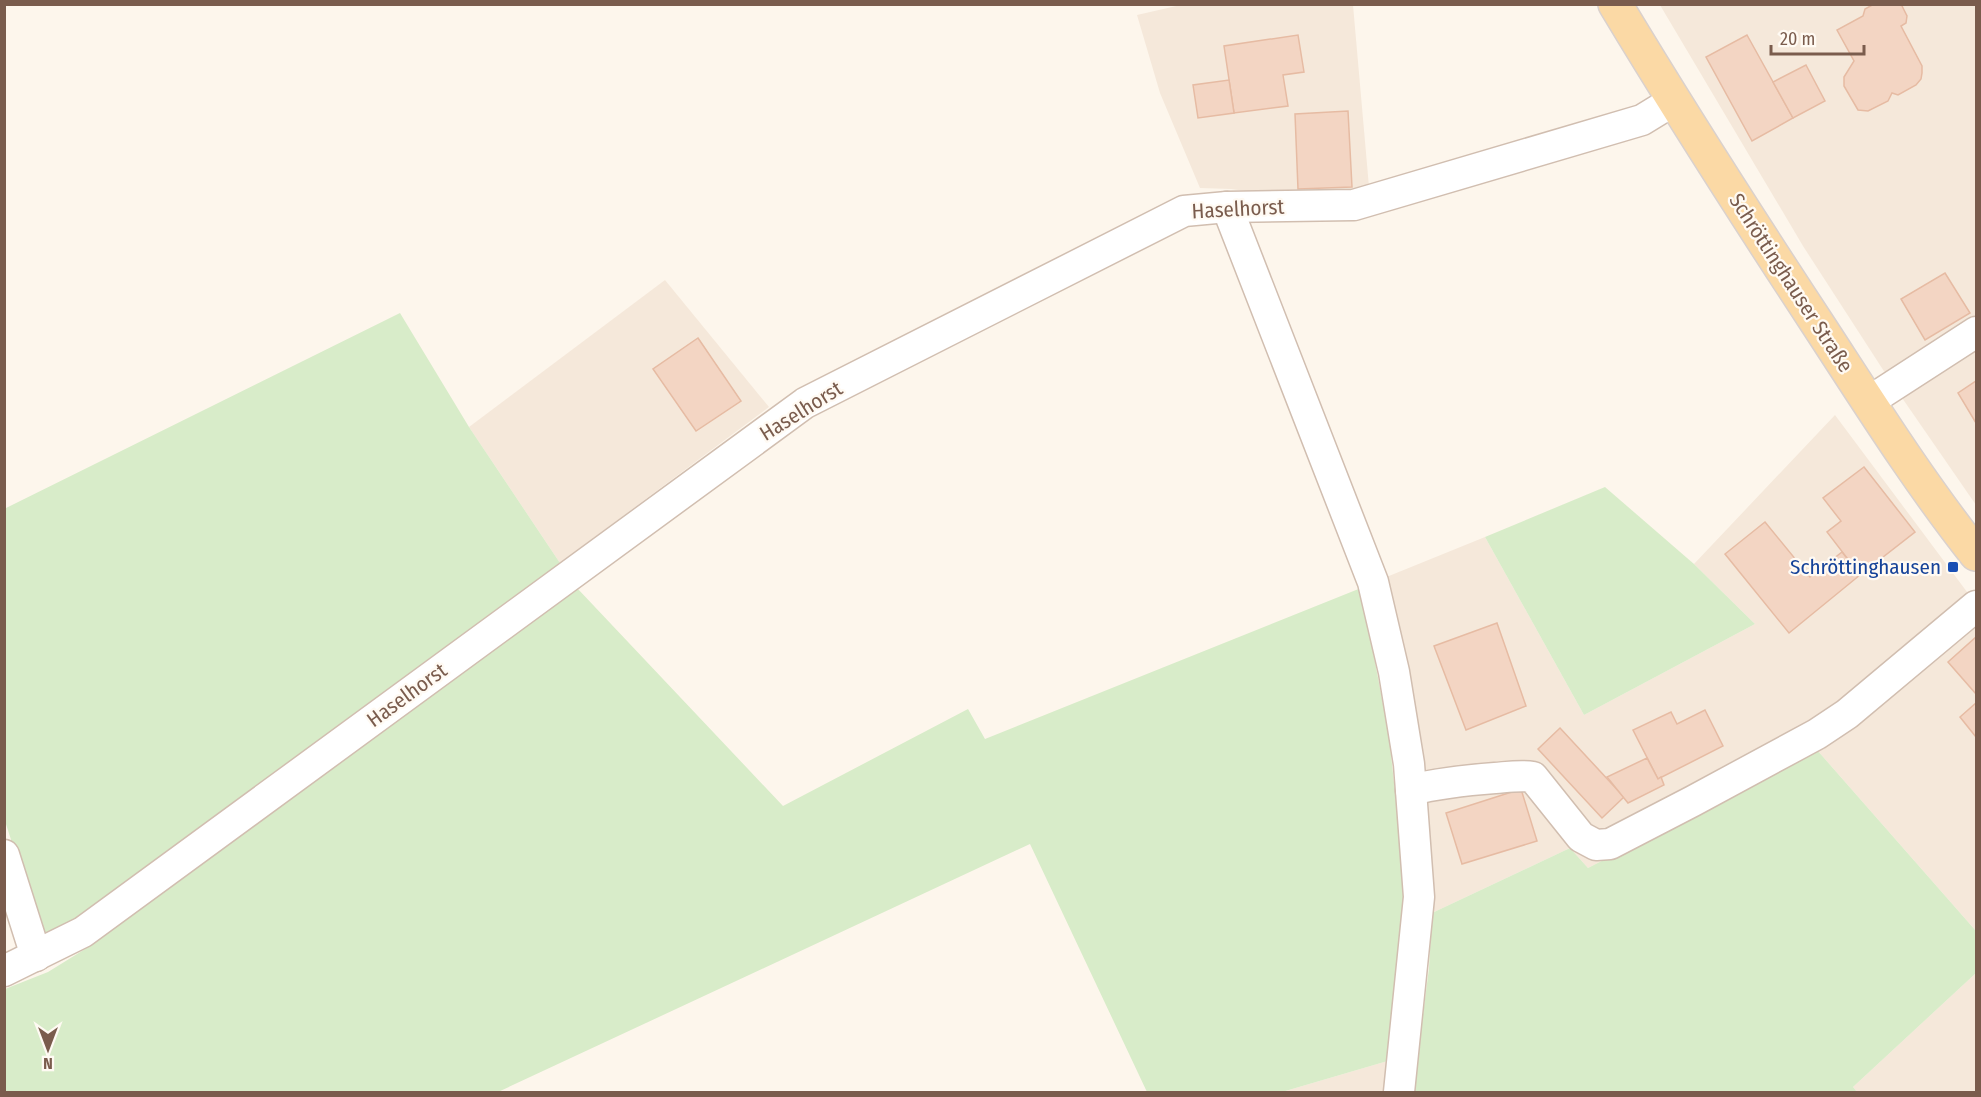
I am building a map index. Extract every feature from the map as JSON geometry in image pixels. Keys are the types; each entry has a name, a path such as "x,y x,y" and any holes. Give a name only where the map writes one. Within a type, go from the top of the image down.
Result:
{"main road":[{"name":"Schröttinghauser Straße","path":"1615,4 1673,101 1801,281 1868,402 1977,554"}],"street":[{"name":"Haselhorst","path":"4,971 83,932 805,403 1184,211 1227,207 1354,205 1642,120 1673,101"},
{"path":"1227,207 1372,582 1394,672 1409,764 1419,897 1399,1092"},
{"path":"1868,402 1977,332"},
{"path":"1411,790 1468,780 1533,777 1581,837 1588,842 1604,846 1817,734 1847,714 1977,606"},
{"path":"4,855 36,956"}],"shaded area":[{"path":"1185,4 1353,5 1369,187 1326,196 1273,195 1231,189 1200,188 1160,93 1137,15"},
{"path":"1660,5 1976,5 1976,505 1889,379 1803,246"},
{"path":"665,280 769,407 560,563 469,427"},
{"path":"1835,415 1976,604 1976,931 1817,750 1588,868 1570,848 1432,913 1384,578 1485,537 1584,715 1755,624 1694,564"},
{"path":"1976,973 1976,1092 1857,1092 1853,1087"},
{"path":"1391,1060 1387,1092 1282,1092"}],"green space":[{"path":"400,313 469,427 560,563 64,929 43,939 5,821 4,509"},
{"path":"1605,487 1694,564 1755,624 1584,715 1485,537"},
{"path":"577,588 783,806 968,709 985,739 1361,588 1389,736 1407,904 1391,1060 1282,1092 1147,1092 1030,844 498,1092 5,1092 5,989 48,972 90,946"},
{"path":"1817,750 1976,931 1976,973 1853,1087 1857,1092 1413,1092 1429,968 1432,913 1570,848 1588,868"}],"building":[{"path":"1874,4 1901,4 1907,16 1906,23 1901,26 1922,66 1922,73 1916,85 1898,95 1892,93 1888,101 1868,111 1858,110 1844,86 1844,77 1854,61 1837,30 1863,16 1865,9"},
{"path":"1298,35 1304,72 1283,75 1288,106 1234,113 1224,46"},
{"path":"1747,35 1793,118 1752,141 1706,57"},
{"path":"1806,65 1825,101 1793,118 1773,82"},
{"path":"1229,80 1234,113 1198,118 1193,85"},
{"path":"1348,111 1352,187 1298,189 1295,114"},
{"path":"1945,273 1970,313 1925,340 1901,299"},
{"path":"698,338 741,401 696,431 653,369"},
{"path":"1976,381 1976,423 1958,393"},
{"path":"1864,467 1915,532 1860,575 1827,532 1841,521 1823,498"},
{"path":"1765,522 1810,577 1842,552 1860,575 1789,633 1725,554"},
{"path":"1497,623 1526,706 1466,730 1434,646"},
{"path":"1976,637 1976,694 1948,662"},
{"path":"1976,703 1976,737 1960,717"},
{"path":"1705,710 1723,746 1658,779 1633,730 1671,712 1677,724"},
{"path":"1560,728 1624,797 1602,818 1538,749"},
{"path":"1647,758 1658,779 1661,777 1664,785 1628,803 1607,777"},
{"path":"1521,789 1537,841 1462,864 1446,813"}],"place":[{"name":"Schröttinghausen","path":"1953,567"}]}
